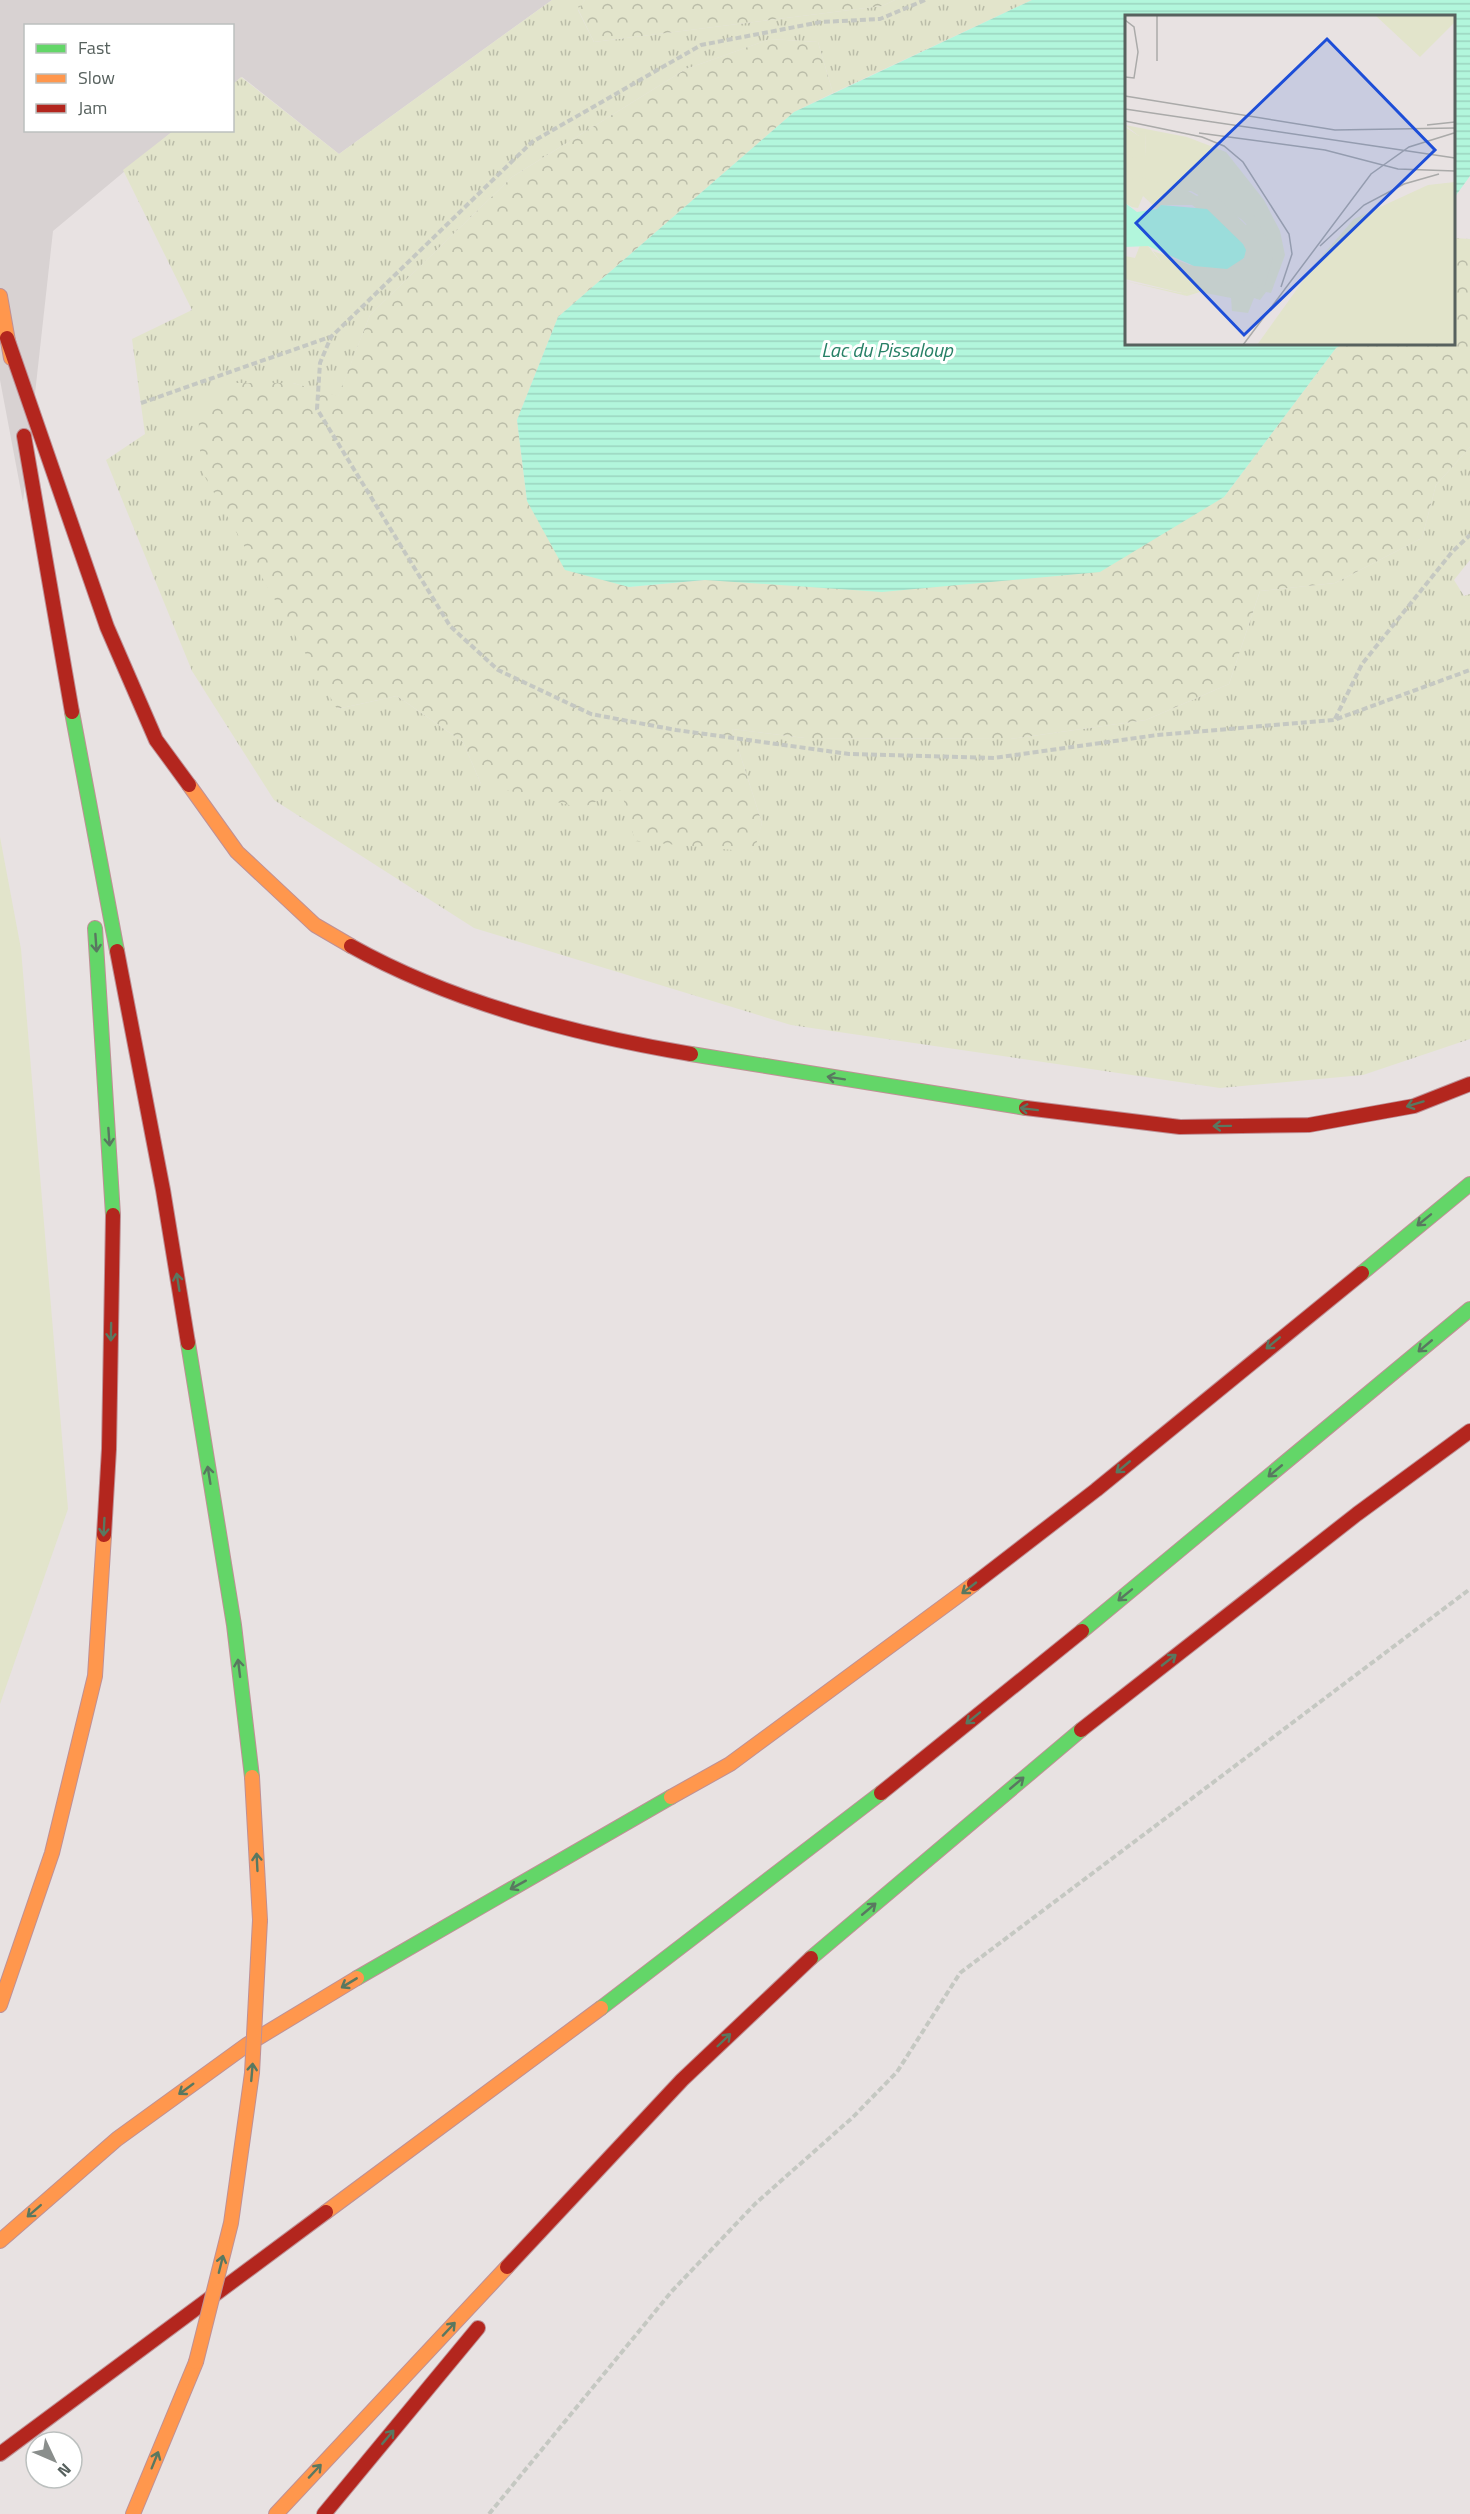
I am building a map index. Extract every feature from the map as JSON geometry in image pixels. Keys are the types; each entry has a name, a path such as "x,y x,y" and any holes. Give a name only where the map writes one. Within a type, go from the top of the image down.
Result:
{"highway":[{"path":"0,296 84,780 163,1190 234,1625 252,1774 260,1920 252,2073 231,2223 195,2362 133,2514"},
{"path":"7,338 107,627 156,740 237,852 315,926 389,967 502,1010 636,1045 998,1105 1180,1127 1310,1125 1414,1106 1470,1084"},
{"path":"0,2005 52,1852 95,1676 109,1449 113,1195 84,780"},
{"path":"0,2241 117,2139 248,2044 420,1940 569,1857 740,1757 904,1638 1096,1490 1470,1184"},
{"path":"0,2454 540,2053 860,1809 1176,1554 1470,1309"},
{"path":"276,2514 682,2080 802,1965 1066,1742 1357,1514 1470,1431"},
{"path":"534,2259 682,2080"},
{"path":"324,2514 490,2313"}],"path":[{"path":"925,0 880,19 821,22 702,45 692,50 532,142 331,337 320,363 318,409 450,626 498,670 591,714 676,730 849,754 994,758 1157,735 1334,720 1470,670"},
{"path":"141,403 331,337"},
{"path":"1334,720 1362,664 1452,552 1470,535"},
{"path":"489,2514 672,2291 756,2203 852,2118 897,2072 960,1973 1470,1589"}],"shaded area":[{"path":"0,0 552,0 339,154 242,77 234,83 234,24 24,24 24,132 172,132 53,231 23,502 0,380"}],"green space":[{"path":"552,0 585,0 578,10 594,42 882,6 895,0 1032,0 833,93 818,42 770,39 686,69 512,177 370,315 338,397 293,383 337,709 397,696 463,742 481,784 622,790 753,852 762,823 732,729 805,738 1010,739 1146,720 1229,684 1260,591 1335,583 1422,538 1436,485 1470,447 1470,560 1454,580 1464,596 1470,594 1470,1039 1363,1075 1220,1088 791,1025 474,928 274,800 192,671 106,460 145,434 132,339 192,310 123,170 172,132 234,132 234,83 241,77 339,154"},
{"path":"585,0 895,0 882,6 594,42 578,9"},
{"path":"770,39 818,42 833,93 794,112 558,317 517,420 527,501 629,587 705,580 1224,497 1336,348 1341,345 1455,345 1455,238 1470,239 1470,447 1436,485 1422,538 1335,583 1260,591 1229,684 1146,720 1010,739 805,738 732,729 762,823 754,852 635,841 621,790 582,808 481,784 463,742 397,696 337,709 201,470 198,408 234,383 293,383 338,396 370,315 512,177 686,69"},
{"path":"0,837 21,949 68,1509 0,1704"}],"water":[{"name":"Lac du Pissaloup","path":"1032,0 1470,0 1470,176 1455,197 1455,15 1125,15 1125,345 1341,345 1336,348 1224,497 1100,572 882,592 705,580 629,587 565,570 527,501 517,420 558,317 794,112"}],"traffic: fast":[{"path":"72,712 117,951"},
{"path":"95,928 113,1215"},
{"path":"691,1054 1026,1108"},
{"path":"1362,1273 1470,1184"},
{"path":"1082,1631 1470,1309"},
{"path":"188,1343 234,1625 252,1777"},
{"path":"811,1958 1081,1730"},
{"path":"601,2008 881,1793"},
{"path":"357,1978 671,1797"}],"traffic: slow":[{"path":"0,296 11,358"},
{"path":"189,785 237,852 315,925 351,946"},
{"path":"0,2005 52,1853 95,1676 104,1535"},
{"path":"671,1797 730,1764 974,1584"},
{"path":"252,1777 260,1920"},
{"path":"196,2362 231,2223 252,2073 260,1920"},
{"path":"0,2241 117,2139 248,2044 357,1978"},
{"path":"326,2212 601,2008"},
{"path":"276,2514 507,2267"},
{"path":"133,2514 196,2362"}],"traffic: jam":[{"path":"7,338 107,627 156,740 189,785"},
{"path":"24,436 72,712"},
{"path":"351,946 430,984 516,1014 604,1037 691,1054"},
{"path":"117,951 163,1190 188,1343"},
{"path":"1026,1108 1180,1127 1309,1125 1414,1106 1470,1084"},
{"path":"104,1535 109,1449 113,1215"},
{"path":"974,1584 1096,1490 1362,1273"},
{"path":"1081,1730 1357,1514 1470,1431"},
{"path":"881,1793 1082,1631"},
{"path":"507,2267 682,2080 811,1958"},
{"path":"0,2454 326,2212"},
{"path":"324,2514 478,2328"}]}
